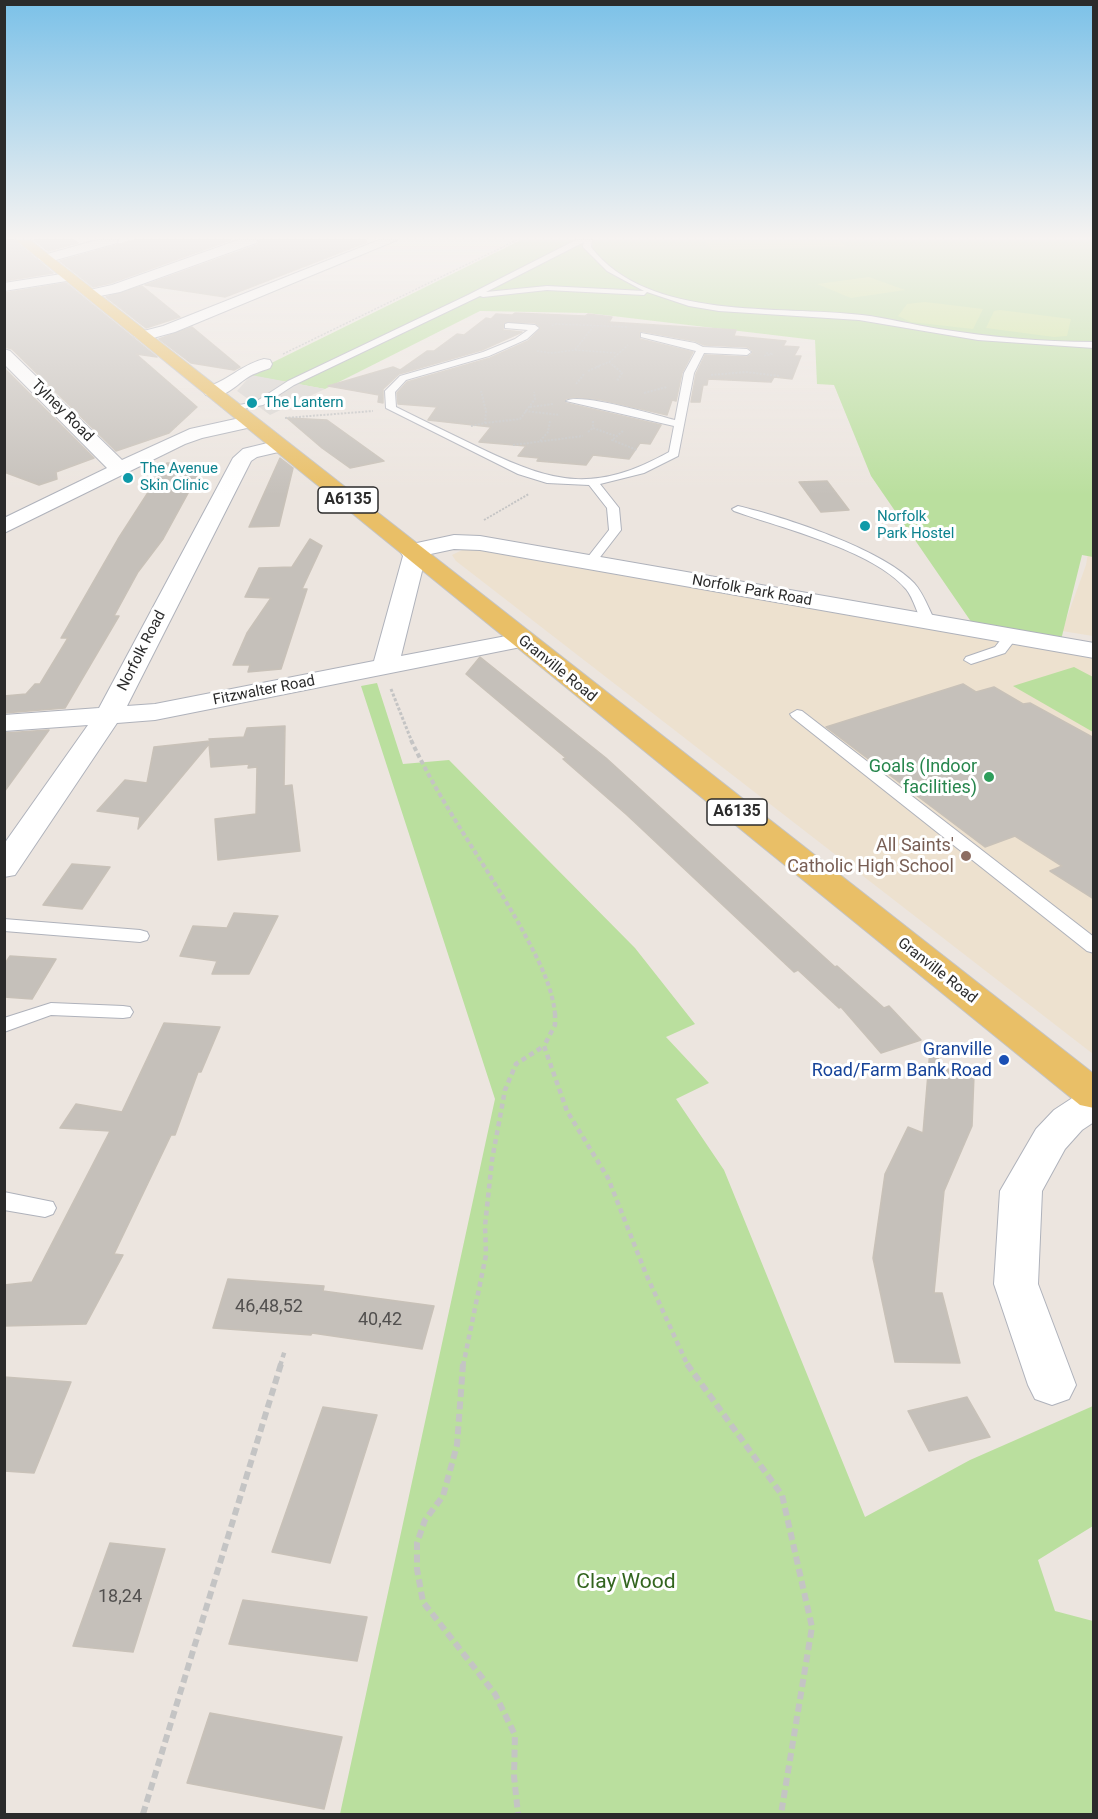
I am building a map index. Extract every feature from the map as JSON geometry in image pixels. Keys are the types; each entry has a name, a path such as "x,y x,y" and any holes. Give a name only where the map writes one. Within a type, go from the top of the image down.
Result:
{"main road":[{"name":"Granville Road","path":"128,325 1094,1095"}],"street":[{"path":"142,336 179,325"},
{"name":"Tylney Road","path":"4,354 119,468"},
{"path":"212,391 225,387 238,375 264,364"},
{"path":"4,527 119,468 189,436 249,422"},
{"name":"Norfolk Road","path":"4,868 108,716 243,458 250,453 280,446"},
{"name":"Norfolk Park Road","path":"413,553 454,542 488,544 1094,651"},
{"path":"385,668 413,553"},
{"name":"Fitzwalter Road","path":"4,723 154,712 522,640"},
{"path":"1052,1384 1017,1284 1021,1191 1050,1138 1068,1120 1094,1103"}],"lane":[{"path":"232,408 260,403 291,383 413,325"},
{"path":"902,325 939,332 1094,345"},
{"path":"508,326 535,328"},
{"path":"535,328 526,339 495,347 478,357 403,378 390,391 391,408 530,475 556,481 593,483 651,468 674,454 689,374 701,350"},
{"path":"641,331 695,346 701,350 747,352"},
{"path":"571,401 594,403 680,424"},
{"path":"590,562 615,530 613,508 593,483"},
{"path":"738,509 861,554 888,568 910,587 929,623"},
{"path":"971,660 1000,650 1011,636"},
{"path":"797,714 1094,947"},
{"path":"4,925 140,936"},
{"path":"4,1026 51,1009 123,1011"},
{"path":"4,1201 45,1208"}],"path":[{"path":"264,364 344,325"},
{"path":"535,328 549,329 554,325"},
{"path":"572,325 641,331"},
{"path":"574,350 594,326"},
{"path":"495,347 552,353 574,350 616,353 622,352 628,345"},
{"path":"588,371 609,362 616,353"},
{"path":"609,362 622,373 617,381"},
{"path":"689,374 709,376 746,372 779,376"},
{"path":"573,387 584,374"},
{"path":"482,391 486,411 485,423"},
{"path":"440,433 485,423 520,419 534,399 534,392"},
{"path":"260,403 280,418 356,414 391,408"},
{"path":"588,416 592,420 593,428"},
{"path":"539,441 548,432 550,421"},
{"path":"626,427 612,440 642,452"},
{"path":"588,432 593,428"},
{"path":"593,428 617,436"},
{"path":"478,451 583,436"},
{"path":"454,542 473,526 529,496 530,475"},
{"path":"385,668 402,720 427,772 519,924 551,988 556,1021 544,1046 516,1064 505,1090 492,1160 485,1226 486,1255 463,1362 457,1445 443,1496 425,1520 417,1543 417,1569 423,1602 495,1694 506,1713 514,1735 514,1776 518,1815"},
{"path":"544,1046 567,1111 608,1178 646,1274 690,1371 782,1495 812,1627 781,1815"},
{"path":"143,1815 285,1350"}],"shaded area":[{"path":"251,375 325,389 270,415 237,391"},
{"path":"1093,525 1093,636 1062,631 1086,565"},
{"name":"All Saints' Catholic High School","path":"462,550 477,550 1093,658 1093,1054 456,561 452,555"}],"green space":[{"path":"349,325 452,325 325,389 247,375"},
{"path":"687,325 1093,325 1093,557 1082,555 1061,640 974,626 871,476 834,385 817,384 815,340"},
{"path":"937,325 975,325 973,329"},
{"path":"987,325 1070,325 1067,336 1054,337 986,328"},
{"path":"1074,667 1093,677 1093,732 1013,686"},
{"name":"Clay Wood","path":"377,683 403,764 449,760 635,948 695,1024 666,1037 709,1083 676,1099 724,1170 865,1517 970,1460 1093,1406 1093,1526 1038,1560 1055,1611 1093,1621 1093,1814 340,1814 495,1099 361,686"}],"building":[{"path":"4,325 118,325 157,357 136,354 197,407 169,433 116,451 12,349 4,347"},
{"path":"477,325 504,325 503,330 522,332 482,350 399,374 383,389 383,403 378,402 379,395 328,386 393,367 400,370 427,351 434,351 457,334 464,335"},
{"path":"537,325 655,325 736,330 734,336 786,341 783,346 799,347 794,356 801,356 792,379 774,377 771,382 708,379 707,385 703,385 700,402 691,402 696,374 705,355 747,357 752,354 752,350 747,347 704,345 695,341 640,331 640,339 693,352 682,373 676,401 672,400 667,415 602,400 574,397 565,399 566,403 661,425 650,444 640,443 629,459 593,455 586,465 537,461 539,458 518,456 526,446 479,442 491,427 428,420 437,407 398,404 397,393 407,382 490,358 528,341 541,328"},
{"path":"192,327 240,367 234,370 191,363 159,339"},
{"path":"4,368 94,458 56,472 57,479 39,485 4,472"},
{"path":"287,418 327,420 384,461 350,468"},
{"path":"280,458 293,468 279,526 249,527"},
{"path":"167,463 204,464 163,539 138,572 114,616 119,616 65,708 4,713 4,696 26,694 35,684 40,684 68,638 61,638 118,539"},
{"path":"827,481 849,510 821,512 799,482"},
{"path":"310,539 322,546 302,589 307,589 281,669 248,672 250,665 233,665 247,633 271,598 245,597 259,568 292,567"},
{"path":"480,657 606,758 835,967 837,966 884,1008 889,1006 921,1040 881,1053 841,1007 839,1008 798,970 794,972 627,815 563,759 566,758 466,674"},
{"name":"Goals (Indoor facilities)","path":"963,684 976,692 994,687 1023,704 1030,703 1094,738 1094,899 1050,871 1062,866 1015,836 985,847 826,727"},
{"path":"285,726 284,786 292,785 300,851 218,860 215,819 256,814 257,767 248,768 249,764 211,767 209,744 138,829 140,817 97,811 125,780 147,783 154,747 210,741 209,739 244,737 247,728"},
{"path":"49,730 4,792 4,733"},
{"path":"72,864 110,867 82,909 43,905"},
{"path":"234,913 278,916 249,974 212,974 217,961 180,956 193,926 227,928"},
{"path":"10,956 56,959 32,999 4,997 4,965"},
{"path":"164,1023 220,1027 201,1072 198,1072 175,1135 171,1135 114,1254 123,1255 86,1324 4,1326 4,1285 32,1282 110,1131 60,1128 76,1104 122,1112"},
{"path":"930,1050 949,1070 974,1075 972,1126 944,1191 934,1293 942,1293 960,1363 895,1362 873,1258 885,1174 908,1127 923,1133"},
{"path":"228,1279 324,1286 323,1291 434,1306 422,1349 312,1333 311,1335 213,1328"},
{"path":"4,1377 71,1382 34,1473 4,1471"},
{"path":"967,1397 990,1437 929,1451 908,1411"},
{"path":"323,1407 377,1415 330,1563 272,1552"},
{"path":"110,1543 165,1549 133,1652 73,1646"},
{"path":"243,1600 367,1617 357,1661 229,1644"},
{"path":"210,1713 342,1737 324,1809 187,1783"}],"place":[{"name":"The Lantern","path":"252,403"},
{"name":"The Avenue Skin Clinic","path":"128,478"},
{"name":"Norfolk Park Hostel","path":"865,526"},
{"name":"Goals (Indoor facilities)","path":"989,777"},
{"name":"All Saints' Catholic High School","path":"966,856"},
{"name":"Granville Road/Farm Bank Road","path":"1004,1060"}]}
